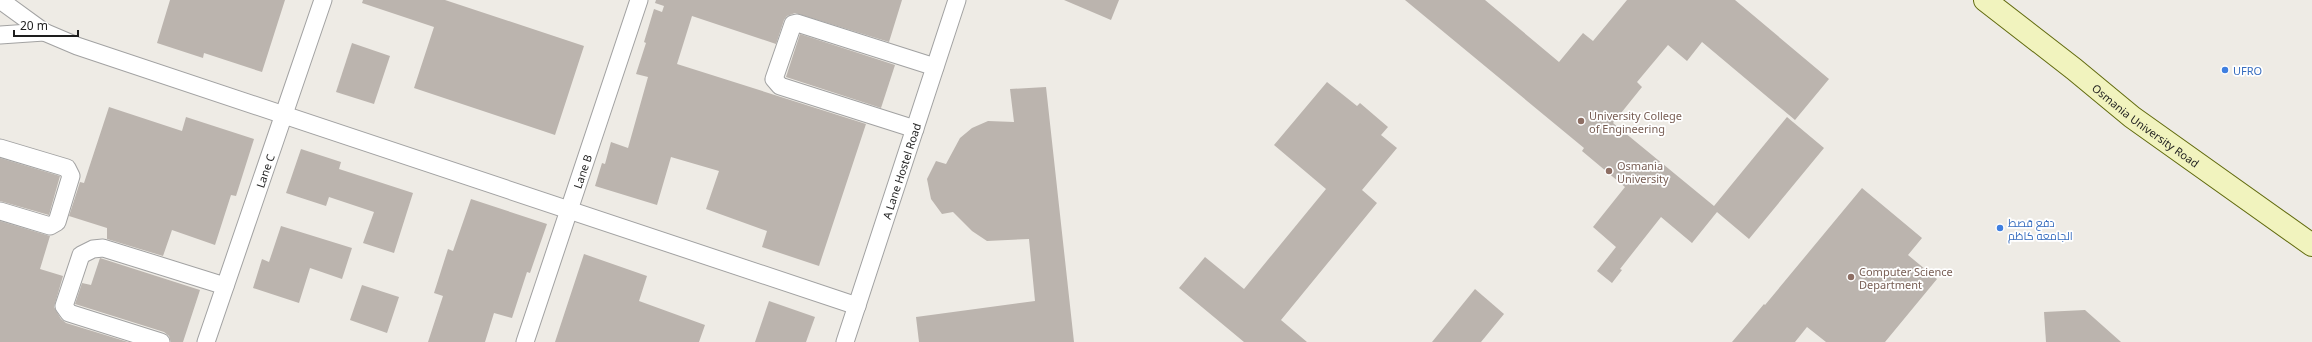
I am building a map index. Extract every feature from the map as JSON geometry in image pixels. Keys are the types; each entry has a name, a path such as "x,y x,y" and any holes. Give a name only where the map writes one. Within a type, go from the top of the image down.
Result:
{"main road":[{"name":"Osmania University Road","path":"1985,0 2074,69 2132,117 2312,245"}],"street":[{"path":"0,0 44,32 77,46 857,306"},
{"name":"Lane C","path":"206,342 323,0"},
{"name":"Lane B","path":"525,342 639,0"},
{"name":"A Lane Hostel Road","path":"845,342 957,0"},
{"path":"915,129 780,86 774,79 793,24 796,23 935,67"},
{"path":"0,35 44,32"},
{"path":"0,148 67,168 71,176 57,222 50,226 0,211"},
{"path":"161,342 69,313 64,306 81,255 93,249 103,248 225,286"}],"building":[{"path":"170,0 285,0 262,72 204,53 203,58 157,43"},
{"path":"363,0 445,0 584,46 555,135 414,88 434,27 362,3"},
{"path":"656,0 902,0 889,42 795,13 787,16 784,20 776,44 692,16 677,64 866,124 819,266 762,247 767,231 706,209 719,171 671,157 657,205 595,186 602,163 605,164 611,142 628,148 648,77 636,74 646,43 644,42 654,9 662,12 664,6 655,3"},
{"path":"1064,0 1119,0 1111,20"},
{"name":"University College of Engineering","path":"1405,0 1485,0 1559,62 1583,33 1593,41 1627,0 1735,0 1829,79 1795,120 1702,42 1687,61 1668,45 1637,82 1642,87 1613,123 1714,206 1787,117 1824,148 1749,239 1717,212 1692,243 1661,217 1620,269 1622,270 1612,283 1597,271 1616,247 1593,227 1625,187 1582,151 1584,148"},
{"path":"800,34 895,65 881,108 786,77"},
{"path":"352,43 390,56 374,104 336,92"},
{"path":"1327,82 1357,106 1360,103 1388,127 1381,135 1397,148 1362,190 1377,203 1281,320 1307,342 1244,342 1179,288 1205,257 1244,289 1326,189 1274,145"},
{"path":"1046,87 1074,342 919,342 916,317 1035,301 1029,239 987,241 972,231 953,212 942,214 931,199 927,179 936,161 946,164 960,138 972,128 988,121 1014,122 1010,89"},
{"path":"109,107 182,131 186,117 254,139 236,196 231,195 215,245 172,230 163,256 107,239 107,228 69,216 80,182 84,183"},
{"path":"301,149 341,162 339,169 413,193 394,253 363,243 374,212 329,197 326,206 286,193"},
{"path":"0,158 60,176 49,215 0,201"},
{"path":"1862,188 1922,238 1908,255 1937,279 1885,342 1826,342 1807,327 1795,342 1732,342 1764,304 1765,305"},
{"path":"471,199 547,224 530,273 527,272 512,318 494,313 485,342 428,342 443,296 434,293 448,249 453,251"},
{"path":"0,221 50,236 40,269 63,276 54,307 61,319 66,323 128,342 0,342"},
{"path":"281,226 352,248 342,279 310,268 299,303 253,288 262,259 269,262"},
{"path":"584,254 647,276 639,301 705,325 699,342 555,342"},
{"path":"100,258 200,290 183,342 171,342 169,336 164,332 75,304 82,283 91,285"},
{"path":"362,285 399,297 387,333 350,320"},
{"path":"1475,289 1504,314 1481,342 1432,342"},
{"path":"769,301 815,317 806,342 755,342"},
{"path":"2085,310 2121,342 2046,342 2044,312"}],"place":[{"name":"UFRO","path":"2225,70"},
{"name":"University College of Engineering","path":"1581,121"},
{"name":"Osmania University","path":"1609,171"},
{"name":"دفع قصط الجامعه كاظم","path":"2000,228"},
{"name":"Computer Science Department","path":"1851,277"}]}
